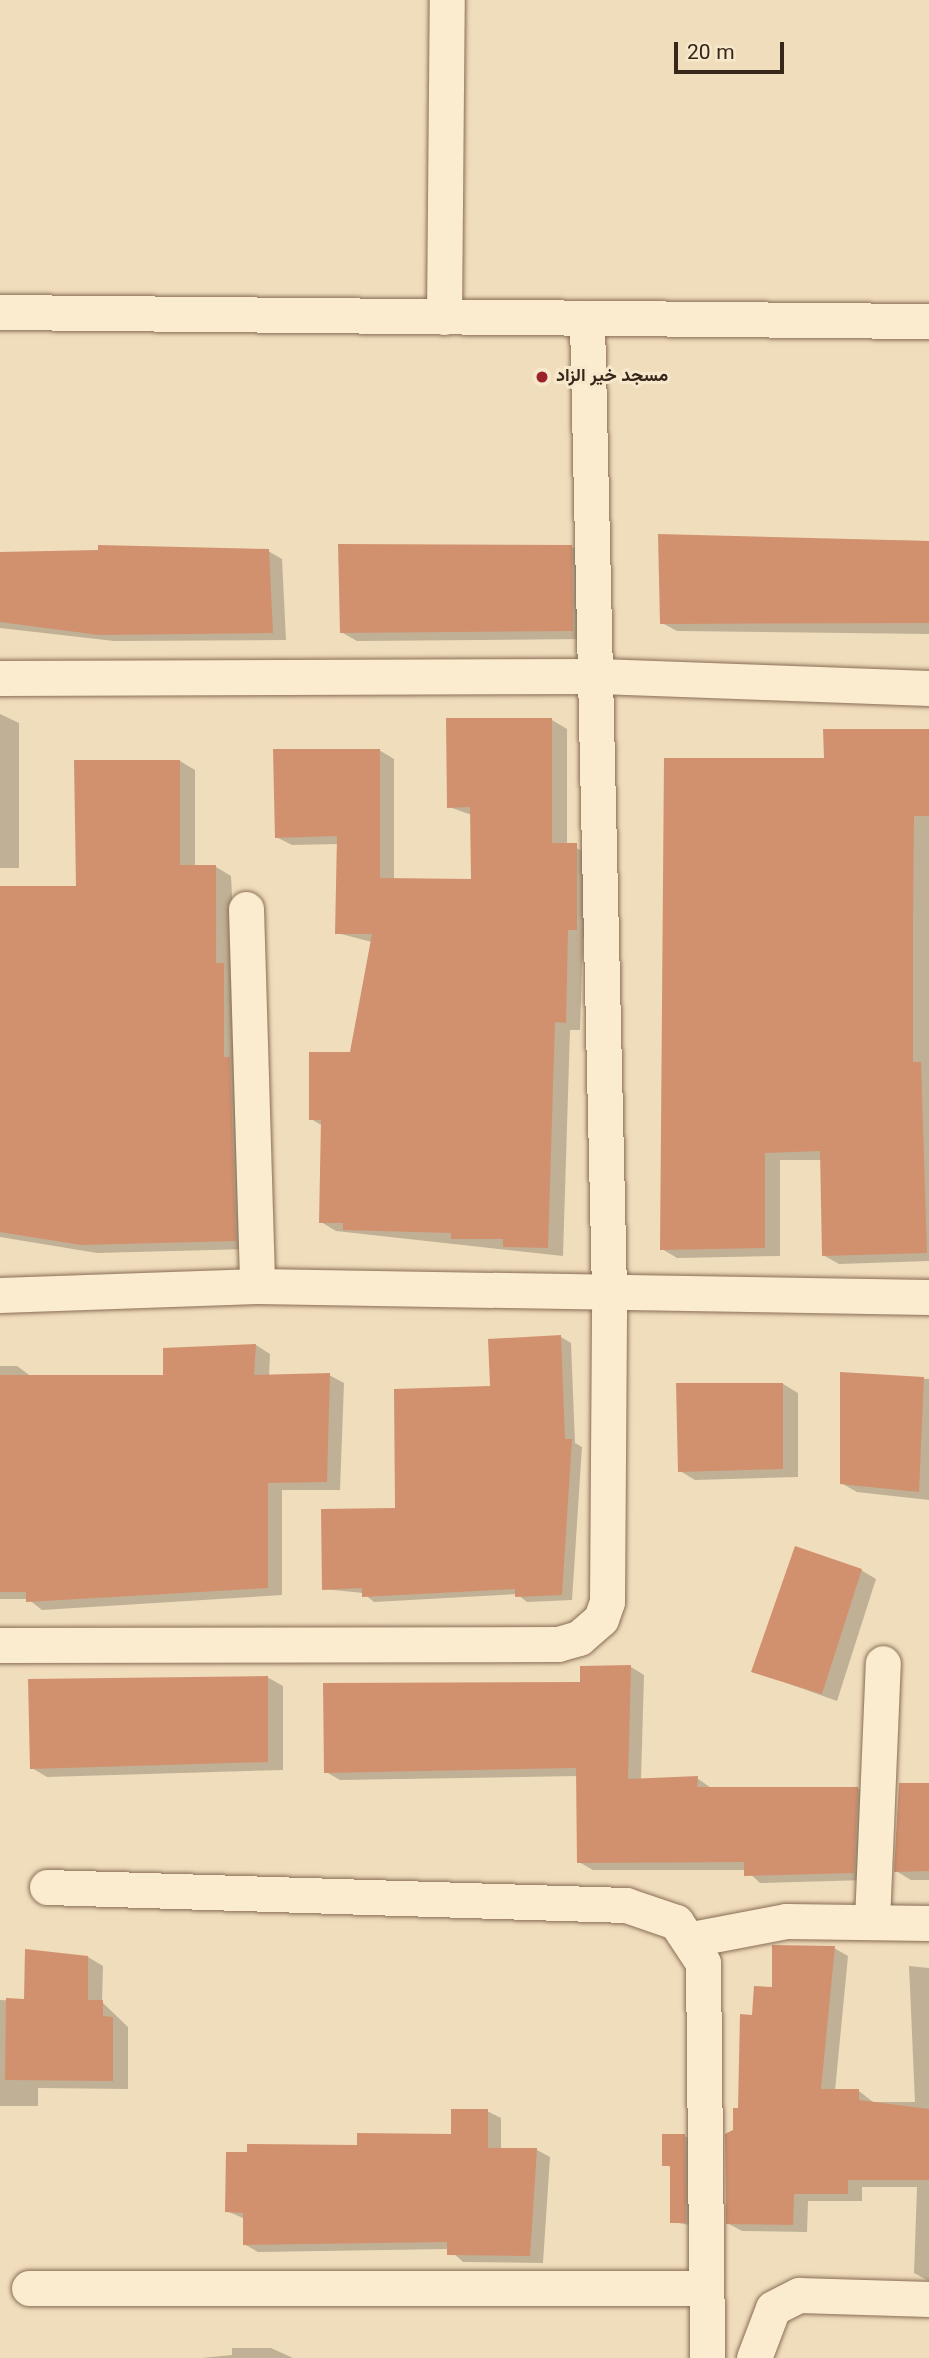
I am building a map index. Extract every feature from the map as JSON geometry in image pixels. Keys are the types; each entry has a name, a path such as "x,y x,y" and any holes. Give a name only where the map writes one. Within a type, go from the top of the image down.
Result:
{"street":[{"path":"444,317 447,0"},
{"path":"0,312 929,321"},
{"path":"0,1645 558,1644 579,1638 601,1619 607,1602 609,1290 599,676 587,319"},
{"path":"0,678 599,676 929,688"},
{"path":"246,909 257,1286"},
{"path":"0,1294 257,1286 929,1297"},
{"path":"872,1922 883,1663"},
{"path":"47,1887 626,1905 676,1922 692,1939 703,1963 707,2358"},
{"path":"692,1939 786,1921 929,1923"},
{"path":"29,2288 706,2288"},
{"path":"754,2358 773,2308 799,2295 929,2299"}],"building":[{"path":"658,534 929,541 929,623 660,624"},
{"path":"338,544 572,545 573,631 340,633"},
{"path":"98,545 269,549 273,633 99,635 0,622 0,552 98,550"},
{"path":"446,718 552,718 552,843 577,843 577,930 568,930 566,1023 555,1022 548,1248 503,1247 503,1239 451,1239 451,1233 343,1230 343,1223 319,1223 321,1120 309,1120 309,1052 350,1052 372,934 335,934 337,836 275,838 273,749 380,749 380,878 471,879 470,807 447,808"},
{"path":"823,729 929,729 929,816 914,816 913,923 913,1062 921,1062 927,1253 822,1256 820,1151 765,1153 765,1248 660,1250 664,758 824,758"},
{"path":"74,760 180,760 180,865 216,865 216,963 224,963 224,1057 230,1057 236,1241 81,1245 0,1232 0,886 76,886"},
{"path":"561,1335 565,1439 572,1439 562,1595 515,1597 515,1589 362,1597 362,1588 322,1590 321,1509 395,1508 394,1389 490,1386 488,1339"},
{"path":"256,1344 254,1375 330,1373 327,1482 268,1483 268,1588 26,1602 26,1592 0,1592 0,1375 163,1375 163,1348"},
{"path":"840,1372 924,1377 919,1492 840,1484"},
{"path":"676,1383 783,1383 783,1469 678,1472"},
{"path":"795,1546 862,1569 822,1694 751,1672"},
{"path":"631,1665 628,1779 698,1776 697,1787 858,1787 854,1873 744,1876 744,1862 577,1863 576,1768 324,1773 323,1683 580,1682 580,1666"},
{"path":"268,1676 268,1762 30,1769 28,1679"},
{"path":"899,1783 929,1783 929,1871 894,1872"},
{"path":"772,1945 835,1946 821,2089 859,2089 859,2100 929,2109 929,2180 848,2180 848,2194 794,2194 793,2225 726,2224 725,2134 733,2130 733,2108 738,2108 740,2014 752,2015 754,1986 772,1987"},
{"path":"25,1949 88,1956 88,2000 103,2000 103,2016 113,2017 113,2081 5,2080 6,1998 24,1999"},
{"path":"451,2109 488,2109 488,2148 537,2148 530,2256 447,2255 447,2242 243,2245 243,2213 225,2212 226,2152 247,2152 247,2144 357,2145 357,2133 451,2134"},
{"path":"662,2134 685,2134 686,2223 670,2223 670,2166 662,2166"}],"place":[{"name":"مسجد خير الزاد","path":"542,377"}]}
